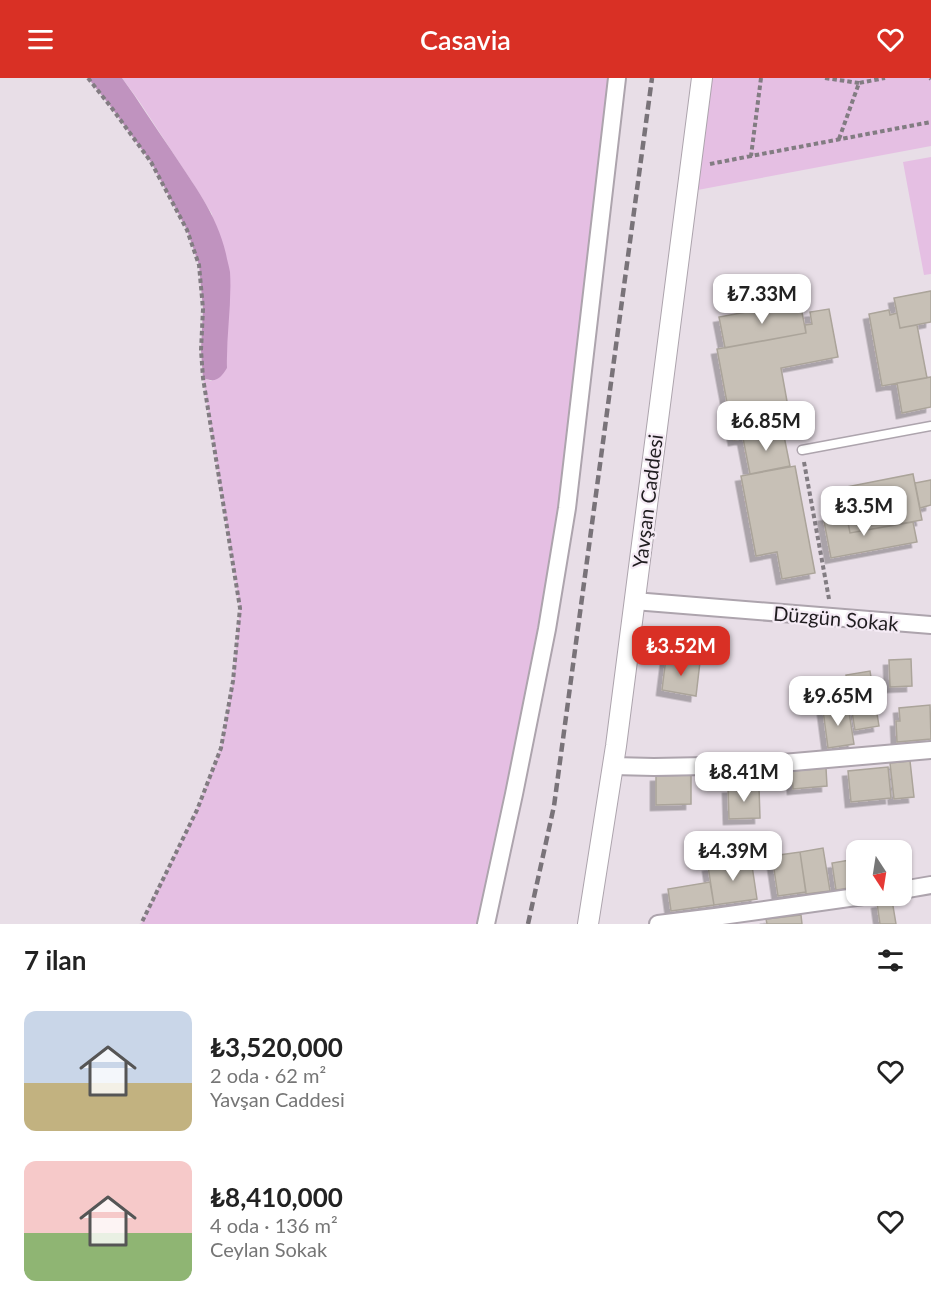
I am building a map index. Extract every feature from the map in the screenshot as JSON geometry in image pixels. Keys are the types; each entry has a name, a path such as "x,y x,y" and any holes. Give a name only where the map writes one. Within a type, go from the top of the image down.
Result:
{"street":[{"path":"486,924 545,640 565,519 617,78"},
{"name":"Yavşan Caddesi","path":"588,924 613,766 702,78"},
{"name":"Düzgün Sokak","path":"634,601 931,625"},
{"path":"613,766 759,765 931,750"},
{"path":"912,888 931,885"},
{"path":"658,924 846,898"}],"lane":[{"path":"802,450 931,426"}],"path":[{"path":"88,78 151,162 187,230 199,265 203,309 201,350 203,378 240,608 233,681 221,748 197,810 141,924"},
{"path":"751,156 761,78"},
{"path":"825,78 859,83 885,78"},
{"path":"839,139 859,83"},
{"path":"690,168 931,122"},
{"path":"802,450 833,617"}],"shaded area":[{"path":"88,78 122,78 196,187 217,226 230,272 230,308 227,368 217,379 203,378 201,350 203,309 199,265 187,230 151,162"},
{"path":"122,78 617,78 567,508 486,924 141,924 197,810 221,748 233,681 240,608 203,378 211,381 227,368 212,214"},
{"path":"702,78 931,78 931,146 687,192"},
{"path":"931,157 931,274 924,275 903,162"}],"building":[{"path":"931,291 931,322 900,328 894,298"},
{"path":"800,302 806,333 725,348 719,317"},
{"path":"829,309 838,357 781,368 792,429 734,440 717,349 806,333 805,325 812,324 810,312"},
{"path":"889,310 890,315 897,313 900,328 917,325 927,378 882,386 869,314"},
{"path":"931,377 931,407 902,413 897,383"},
{"path":"783,431 790,466 750,474 743,438"},
{"path":"795,466 815,573 782,579 777,552 756,556 741,476"},
{"path":"913,474 922,520 850,533 841,488"},
{"path":"931,480 931,505 920,508 915,483"},
{"path":"846,512 850,533 913,522 917,542 831,558 823,516"},
{"path":"666,658 700,662 696,696 662,690"},
{"path":"911,659 912,686 890,687 889,660"},
{"path":"870,671 879,726 855,730 846,675"},
{"path":"930,705 931,739 897,742 896,721 900,721 899,708"},
{"path":"848,706 854,744 828,748 823,710"},
{"path":"910,761 914,797 894,799 890,763"},
{"path":"888,767 891,798 851,802 848,771"},
{"path":"826,768 827,786 793,789 792,771"},
{"path":"691,775 691,804 656,805 656,776"},
{"path":"759,787 760,818 729,819 728,788"},
{"path":"823,848 830,891 806,894 800,852"},
{"path":"800,852 806,892 778,896 772,856"},
{"path":"751,859 757,899 714,905 708,866"},
{"path":"846,861 846,888 836,890 832,863"},
{"path":"710,882 714,905 671,911 668,889"},
{"path":"877,906 893,906 896,924 880,924"},
{"path":"801,915 802,924 767,924 766,919"}],"railway":[{"path":"528,924 554,806 652,78"}]}
